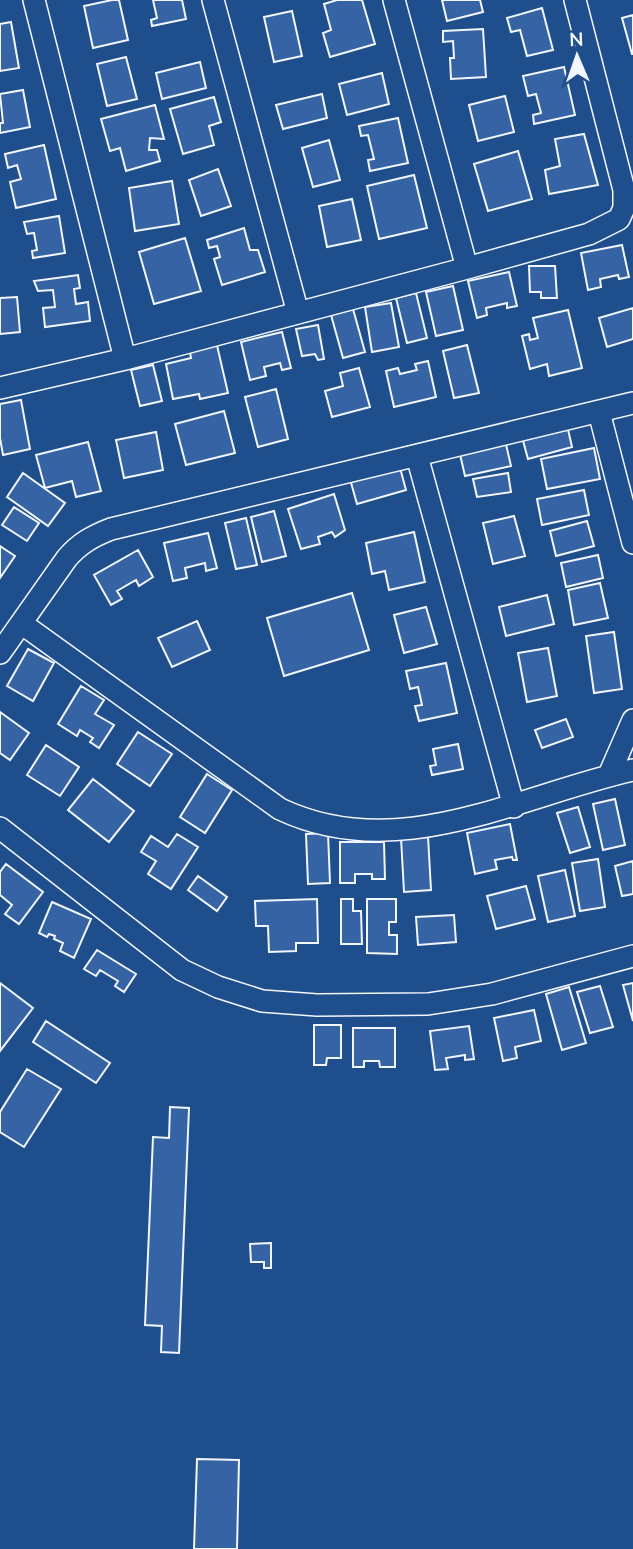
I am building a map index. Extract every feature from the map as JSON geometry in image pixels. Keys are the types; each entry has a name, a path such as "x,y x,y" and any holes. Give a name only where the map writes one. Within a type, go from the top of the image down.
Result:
{"street":[{"path":"34,0 125,359"},
{"path":"213,0 298,313"},
{"path":"394,0 467,268"},
{"path":"0,388 125,359 467,268 589,234 619,219 624,208 624,190 575,0"},
{"path":"0,653 78,545 111,529 633,403"},
{"path":"599,412 633,542"},
{"path":"416,456 514,807"},
{"path":"21,623 280,809 306,821 365,830 413,830 514,807 609,775 633,770"},
{"path":"609,775 633,720"},
{"path":"0,828 182,970 218,987 262,1001 317,1005 428,1004 492,994 633,956"}],"building":[{"path":"119,0 128,40 93,48 84,6"},
{"path":"153,0 182,0 186,19 152,26 151,20 157,18"},
{"path":"337,0 362,0 375,44 330,57 323,33 331,30 324,4"},
{"path":"442,0 480,0 483,12 447,21"},
{"path":"542,8 553,50 527,56 520,30 511,32 507,18"},
{"path":"292,11 302,56 274,62 264,17"},
{"path":"633,15 633,54 632,54 622,18"},
{"path":"11,22 19,68 0,71 0,24"},
{"path":"483,29 486,77 451,79 450,58 454,58 453,41 443,42 443,31"},
{"path":"126,57 137,99 107,106 97,64"},
{"path":"200,62 206,88 162,99 156,73"},
{"path":"564,67 575,115 534,124 533,115 541,113 536,94 528,96 523,76"},
{"path":"382,73 389,104 347,115 339,84"},
{"path":"23,90 30,127 0,133 0,123 3,123 0,94"},
{"path":"322,94 327,118 283,129 276,105"},
{"path":"505,96 514,132 478,141 469,105"},
{"path":"214,97 221,122 209,126 214,145 183,154 170,109"},
{"path":"155,105 164,139 150,138 149,150 157,150 160,161 126,171 120,148 110,151 101,119"},
{"path":"398,118 408,163 370,171 368,160 374,159 368,135 361,136 359,126"},
{"path":"584,134 598,185 549,194 545,170 560,166 555,139"},
{"path":"329,140 340,180 313,187 302,148"},
{"path":"44,145 56,199 16,208 10,182 21,179 17,165 8,168 5,154"},
{"path":"518,151 532,199 488,211 474,164"},
{"path":"218,169 231,206 201,216 189,180"},
{"path":"414,175 427,228 379,239 367,186"},
{"path":"172,181 179,224 135,231 129,188"},
{"path":"352,199 361,240 327,247 319,206"},
{"path":"59,216 65,253 33,258 32,251 37,250 34,233 27,234 24,222"},
{"path":"244,228 250,250 258,250 265,272 222,285 214,259 220,257 217,246 209,248 207,240"},
{"path":"185,238 201,291 154,304 139,252"},
{"path":"622,245 629,277 619,279 618,275 600,279 601,287 588,290 581,253"},
{"path":"529,266 555,266 557,298 541,298 541,292 530,292"},
{"path":"509,272 517,306 507,308 507,303 486,308 487,315 477,318 468,281"},
{"path":"78,275 80,288 74,289 76,304 88,302 90,321 45,327 43,308 55,307 53,290 38,291 34,281"},
{"path":"453,286 463,330 436,336 426,292"},
{"path":"416,293 427,338 407,343 396,298"},
{"path":"17,297 20,332 0,334 0,298"},
{"path":"391,303 399,347 372,352 365,307"},
{"path":"633,308 633,339 607,347 599,318"},
{"path":"353,309 365,352 343,358 331,315"},
{"path":"568,310 582,368 549,376 547,364 530,369 522,336 529,334 530,340 538,338 533,318"},
{"path":"318,325 324,359 318,360 315,354 302,356 296,329"},
{"path":"282,332 291,368 282,370 280,363 264,367 266,376 250,380 241,342"},
{"path":"216,341 228,393 200,399 199,394 173,399 166,364 191,358 189,347"},
{"path":"467,345 479,393 454,398 443,351"},
{"path":"428,361 436,397 394,407 386,371 398,368 400,374 417,370 415,364"},
{"path":"153,365 162,401 140,406 131,370"},
{"path":"359,368 370,407 332,417 325,391 343,386 340,373"},
{"path":"276,389 288,439 258,447 245,397"},
{"path":"21,400 30,449 3,455 0,404"},
{"path":"224,411 235,453 186,465 175,424"},
{"path":"567,425 572,447 528,459 522,437"},
{"path":"156,432 163,470 124,478 116,440"},
{"path":"505,440 511,466 465,476 459,450"},
{"path":"88,442 101,491 76,497 72,481 45,488 36,455"},
{"path":"594,448 600,479 547,489 541,459"},
{"path":"399,464 406,490 357,504 350,479"},
{"path":"23,473 65,503 48,526 7,497"},
{"path":"508,473 511,492 477,497 473,479"},
{"path":"584,490 589,515 542,525 537,499"},
{"path":"334,494 345,530 335,537 332,532 318,537 320,544 301,549 288,509"},
{"path":"14,507 39,523 27,541 2,525"},
{"path":"274,511 286,556 262,562 251,517"},
{"path":"514,516 525,556 493,564 483,523"},
{"path":"246,518 257,565 236,569 225,523"},
{"path":"587,521 594,546 556,556 550,531"},
{"path":"414,532 425,582 389,590 385,571 372,574 366,543"},
{"path":"208,533 217,568 206,571 205,563 185,568 187,578 173,581 164,543"},
{"path":"0,546 15,556 0,578"},
{"path":"138,550 153,577 139,586 136,580 117,591 122,599 111,605 94,575"},
{"path":"598,555 603,578 566,587 561,563"},
{"path":"600,583 608,618 574,625 568,590"},
{"path":"352,593 369,650 284,676 267,618"},
{"path":"547,595 554,624 506,636 499,607"},
{"path":"426,607 437,644 404,653 394,615"},
{"path":"197,621 210,650 172,667 158,638"},
{"path":"614,632 622,689 594,693 586,636"},
{"path":"548,648 557,696 527,702 518,653"},
{"path":"28,649 54,663 33,701 7,686"},
{"path":"446,663 457,713 419,721 415,706 422,705 418,687 410,689 406,671"},
{"path":"81,686 104,700 95,714 114,725 99,748 90,742 93,738 80,730 77,736 58,724"},
{"path":"0,712 29,733 10,760 0,753"},
{"path":"566,719 573,737 542,748 535,730"},
{"path":"138,732 172,754 150,786 117,764"},
{"path":"458,744 463,769 432,775 430,766 436,765 433,749"},
{"path":"46,745 79,767 60,796 27,775"},
{"path":"207,774 232,790 205,833 180,817"},
{"path":"93,779 134,811 109,842 68,810"},
{"path":"615,799 625,845 603,850 593,804"},
{"path":"578,807 590,847 570,853 557,813"},
{"path":"510,824 517,860 512,857 495,860 497,869 475,874 467,833"},
{"path":"328,833 330,883 308,884 306,834"},
{"path":"177,834 198,847 171,889 148,874 156,861 141,852 151,836 168,847"},
{"path":"428,836 431,890 404,892 401,838"},
{"path":"340,842 384,842 385,879 372,879 372,874 355,874 355,883 340,883"},
{"path":"598,859 605,907 580,911 572,863"},
{"path":"633,861 633,894 622,896 615,866"},
{"path":"6,864 43,892 19,924 5,914 12,905 0,895 0,872"},
{"path":"565,870 575,916 548,922 538,876"},
{"path":"198,876 227,897 217,911 188,890"},
{"path":"526,886 535,919 496,929 487,896"},
{"path":"317,899 318,943 296,943 296,951 269,952 268,926 256,926 255,901"},
{"path":"341,899 353,899 353,911 361,911 362,944 341,944"},
{"path":"367,899 396,899 396,922 389,922 389,935 397,935 397,954 367,953"},
{"path":"52,902 91,919 74,958 60,951 63,943 54,939 55,936 49,934 47,937 39,933"},
{"path":"454,915 456,942 418,945 416,917"},
{"path":"97,950 136,974 124,992 115,986 118,981 100,970 96,976 84,969"},
{"path":"0,983 33,1008 0,1051"},
{"path":"633,983 633,1021 623,985"},
{"path":"600,986 613,1027 590,1033 577,992"},
{"path":"569,987 586,1043 562,1050 546,994"},
{"path":"534,1010 541,1041 515,1047 517,1058 503,1061 494,1018"},
{"path":"46,1021 110,1063 96,1083 33,1042"},
{"path":"314,1025 341,1025 341,1058 327,1058 326,1065 314,1065"},
{"path":"469,1026 474,1059 465,1060 465,1055 446,1058 448,1069 435,1070 430,1031"},
{"path":"353,1028 395,1028 395,1067 380,1067 379,1061 364,1061 364,1067 353,1067"},
{"path":"27,1069 61,1089 24,1147 0,1132 0,1112"},
{"path":"170,1107 189,1108 179,1353 161,1352 162,1326 145,1325 153,1137 169,1138"},
{"path":"271,1243 271,1268 264,1268 264,1262 251,1262 250,1244"},
{"path":"197,1459 239,1460 237,1549 194,1549"}]}
